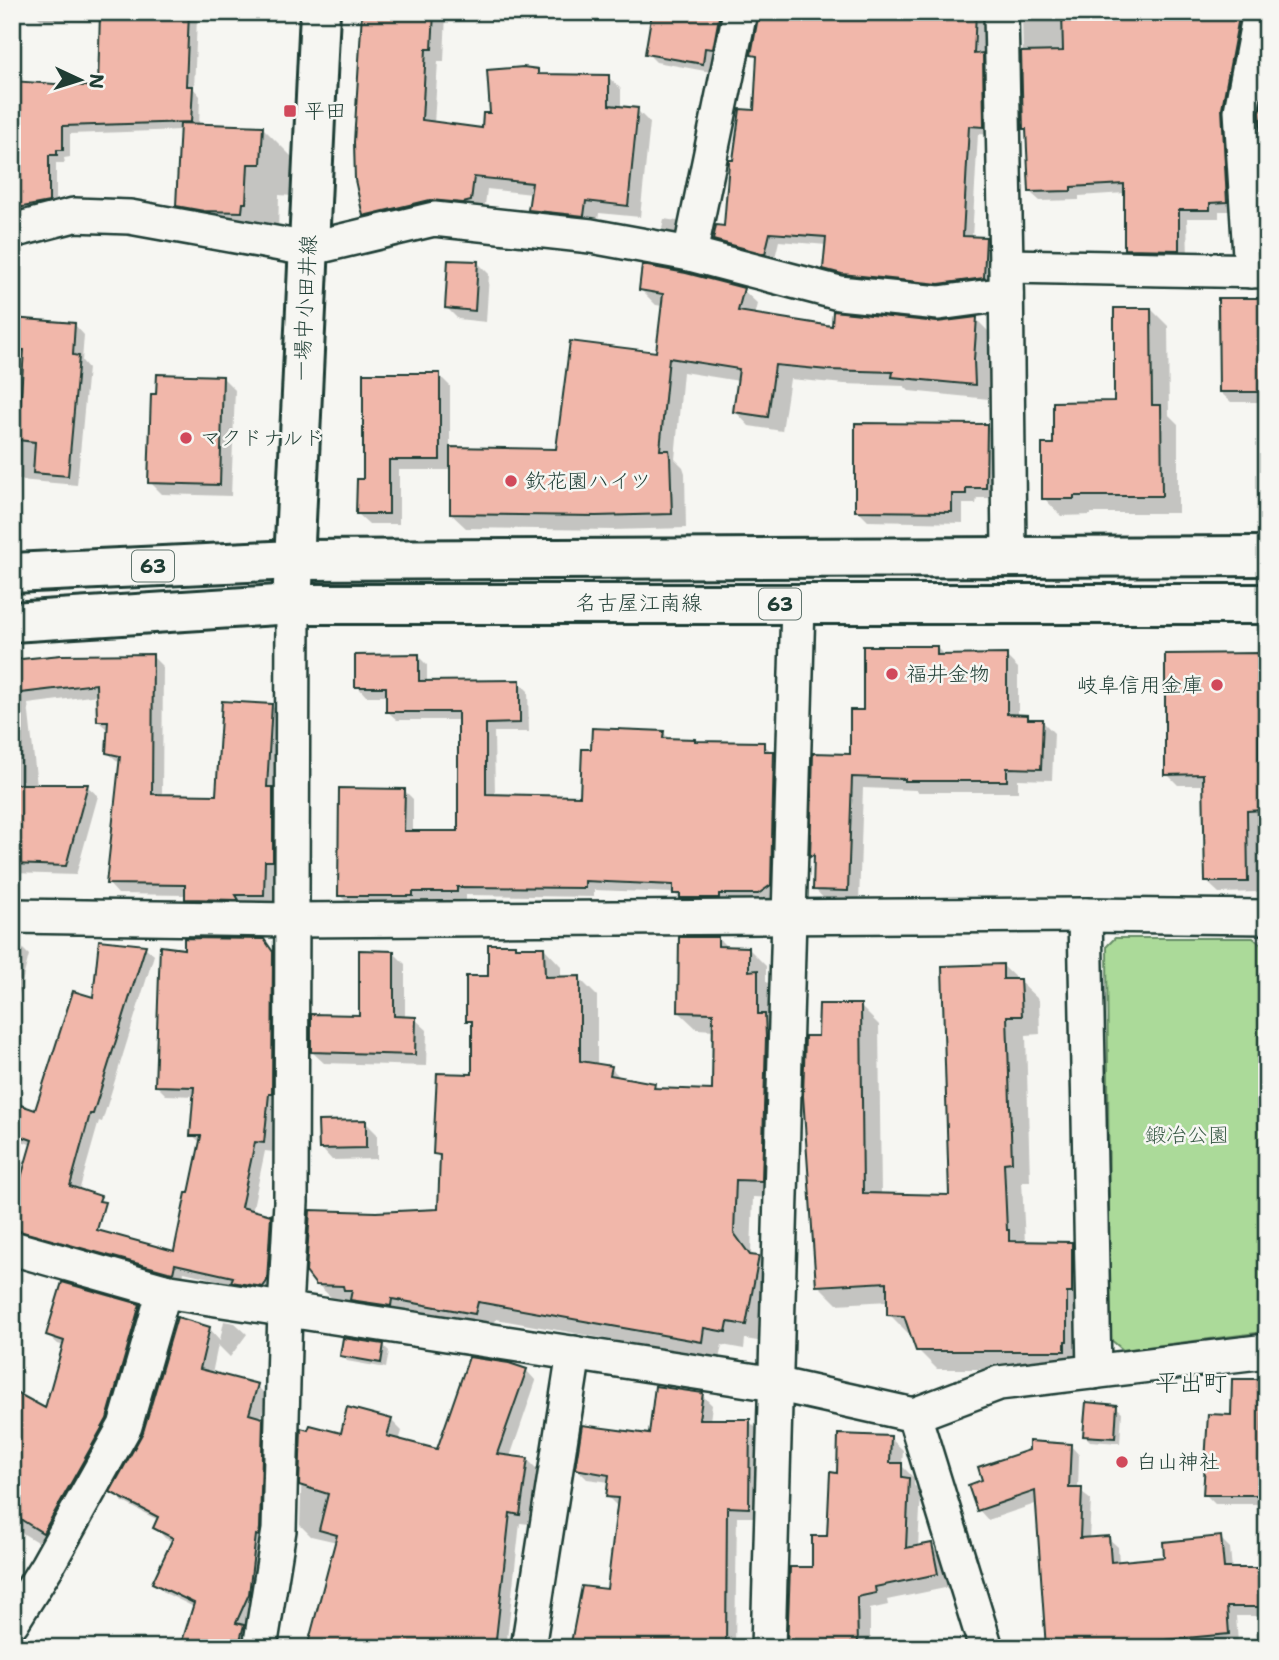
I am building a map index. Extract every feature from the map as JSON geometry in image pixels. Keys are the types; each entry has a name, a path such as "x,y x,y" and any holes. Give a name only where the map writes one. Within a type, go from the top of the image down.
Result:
{"main road":[{"name":"一場中小田井線","path":"293,604 320,12"},
{"name":"名古屋江南線","path":"12,573 293,560 1267,556"},
{"name":"名古屋江南線","path":"12,622 293,604 1267,604"}],"street":[{"path":"690,254 740,12"},
{"path":"1001,12 1009,556"},
{"path":"12,231 74,215 130,217 308,249 434,219 591,236 690,254 839,293 939,303 1006,280 1259,271 1241,111 1260,12"},
{"path":"260,1648 279,1530 291,1202 293,604"},
{"path":"768,1648 798,604"},
{"path":"1085,915 1094,1372"},
{"path":"12,916 290,920 1085,915 1267,917"},
{"path":"12,1248 164,1291 775,1384 914,1415 999,1383 1267,1351"},
{"path":"12,1622 47,1566 124,1426 164,1291"},
{"path":"528,1648 574,1353"},
{"path":"914,1415 986,1648"}],"green space":[{"name":"鍛冶公園","path":"1115,938 1253,938 1267,949 1267,1321 1257,1333 1123,1350 1110,1339 1107,946"}],"building":[{"path":"100,12 189,12 186,86 193,86 191,122 63,126 63,150 57,150 57,155 49,155 49,202 12,209 12,81 98,87"},
{"path":"362,12 434,12 432,49 426,49 422,120 482,128 483,113 490,113 487,70 523,67 538,69 538,74 609,75 609,105 638,108 628,206 586,201 584,216 528,210 532,183 474,177 471,201 463,203 430,200 363,216 355,180 354,142"},
{"path":"652,12 720,12 713,49 705,48 703,64 645,54"},
{"path":"759,12 976,12 974,54 983,53 984,127 969,126 963,236 986,237 984,278 939,284 842,274 823,269 826,237 770,233 765,254 713,240 716,225 724,226 729,160 733,160 740,109 754,110 757,56 751,55"},
{"path":"1062,12 1240,12 1222,108 1227,202 1210,203 1210,210 1179,210 1179,250 1124,249 1124,184 1071,187 1071,191 1029,192 1026,129 1023,129 1021,52 1063,51"},
{"path":"1267,84 1266,201 1260,112"},
{"path":"180,123 263,126 261,164 248,164 246,203 243,203 242,212 204,211 176,206"},
{"path":"448,260 478,261 475,311 445,308"},
{"path":"642,265 744,288 738,311 832,326 833,311 937,322 977,317 975,385 892,377 893,372 775,365 768,417 733,412 739,369 669,358 660,450 669,450 672,514 450,514 450,447 556,449 570,341 656,352 663,294 639,290"},
{"path":"1218,298 1267,298 1267,392 1219,392"},
{"path":"1114,308 1151,308 1152,405 1161,405 1162,496 1074,496 1074,499 1042,499 1042,444 1053,444 1053,402 1114,401"},
{"path":"12,318 75,323 73,355 79,356 68,476 33,473 35,442 18,440 24,350 12,350"},
{"path":"363,373 440,373 440,460 389,460 389,514 356,514 357,479 363,479"},
{"name":"マクドナルド","path":"157,374 223,376 220,485 148,483 151,394 156,394"},
{"path":"855,423 987,424 986,488 966,488 966,494 952,494 952,512 855,511"},
{"path":"863,646 937,646 937,655 1007,654 1007,714 1043,719 1041,769 1007,768 1007,781 905,781 852,777 848,891 813,890 814,854 810,857 813,753 850,754 850,710 863,710"},
{"path":"1259,653 1259,783 1263,783 1264,810 1247,811 1248,882 1205,882 1203,774 1165,775 1165,654"},
{"path":"153,654 152,794 216,795 222,701 272,704 267,787 273,787 273,861 265,861 264,895 236,895 239,900 185,899 185,885 106,884 120,756 106,753 108,721 97,721 96,684 12,694 12,660 61,655"},
{"path":"419,654 419,681 520,680 520,723 486,724 486,794 580,796 582,749 591,749 592,728 664,731 663,738 695,741 764,742 764,751 774,751 771,885 758,894 719,894 719,898 680,898 680,894 673,894 673,885 585,881 585,888 457,887 457,892 413,892 413,896 338,896 339,788 405,789 404,831 458,831 458,712 386,712 386,687 355,687 355,655"},
{"path":"12,784 88,784 66,866 12,864"},
{"path":"679,937 718,937 718,946 749,947 749,971 758,970 758,1014 765,1014 766,1037 762,1181 736,1180 734,1233 750,1255 759,1256 746,1325 728,1322 726,1332 704,1328 702,1342 478,1302 475,1314 392,1299 391,1306 350,1300 352,1290 344,1290 343,1286 316,1285 306,1272 310,1210 376,1212 438,1209 440,1155 433,1154 437,1073 472,1074 472,1021 466,1021 466,976 488,976 488,944 544,947 545,977 580,976 580,1061 612,1066 610,1075 655,1083 654,1088 712,1090 713,1013 678,1012"},
{"path":"184,938 264,939 273,952 272,1094 269,1094 264,1143 255,1142 241,1207 271,1215 267,1281 263,1287 231,1282 233,1277 175,1264 173,1273 168,1272 12,1229 12,1209 32,1140 12,1133 12,1102 35,1110 73,991 93,997 99,940 146,945 93,1114 90,1114 70,1186 101,1196 99,1201 105,1202 97,1230 174,1251 201,1136 190,1136 194,1087 155,1086 160,946 184,949"},
{"path":"359,950 394,951 394,1016 416,1017 415,1055 311,1052 311,1014 359,1015"},
{"path":"1003,964 1003,979 1020,979 1022,1016 1007,1016 1012,1162 1004,1163 1007,1230 1009,1241 1072,1242 1072,1293 1067,1293 1065,1351 916,1351 904,1316 887,1315 887,1282 816,1286 803,1096 805,1036 818,1036 819,1004 861,1004 863,1193 949,1195 942,966"},
{"path":"366,1120 366,1148 319,1149 318,1121"},
{"path":"62,1282 140,1304 107,1419 43,1533 12,1514 12,1390 45,1408 64,1341 46,1335"},
{"path":"177,1317 210,1327 200,1369 258,1384 249,1414 263,1418 260,1528 259,1536 256,1535 249,1594 236,1623 244,1625 238,1648 180,1648 194,1603 152,1583 173,1538 153,1528 158,1517 110,1492 143,1432"},
{"path":"343,1338 384,1344 381,1363 340,1356"},
{"path":"469,1357 509,1363 527,1369 497,1454 528,1458 520,1515 510,1513 495,1648 307,1648 337,1535 319,1530 328,1494 299,1485 301,1428 308,1430 310,1425 341,1433 347,1407 392,1419 387,1436 437,1449"},
{"path":"1232,1379 1263,1379 1262,1429 1266,1495 1203,1495 1208,1414 1231,1415"},
{"path":"655,1386 703,1393 699,1419 750,1419 749,1508 727,1507 726,1648 570,1648 582,1586 607,1589 618,1498 606,1497 609,1475 575,1469 582,1425 649,1434"},
{"path":"1086,1402 1117,1405 1115,1438 1083,1436"},
{"path":"838,1434 891,1436 890,1463 902,1463 902,1477 909,1478 906,1548 932,1543 938,1574 875,1587 876,1593 857,1597 858,1648 787,1648 790,1567 812,1567 812,1536 827,1536 830,1472 837,1473"},
{"path":"1029,1441 1071,1444 1069,1488 1082,1488 1080,1538 1109,1536 1111,1562 1164,1557 1163,1542 1221,1536 1224,1568 1266,1568 1265,1607 1227,1607 1229,1634 1154,1641 1155,1648 1046,1648 1035,1491 977,1511 968,1485 982,1480 978,1467 1029,1450"}],"place":[{"name":"平田","path":"290,111"},
{"name":"マクドナルド","path":"186,438"},
{"name":"欽花園ハイツ","path":"511,481"},
{"name":"福井金物","path":"892,674"},
{"name":"岐阜信用金庫","path":"1217,685"},
{"name":"白山神社","path":"1122,1462"}],"district":[{"name":"平出町","path":"1191,1383"}]}
